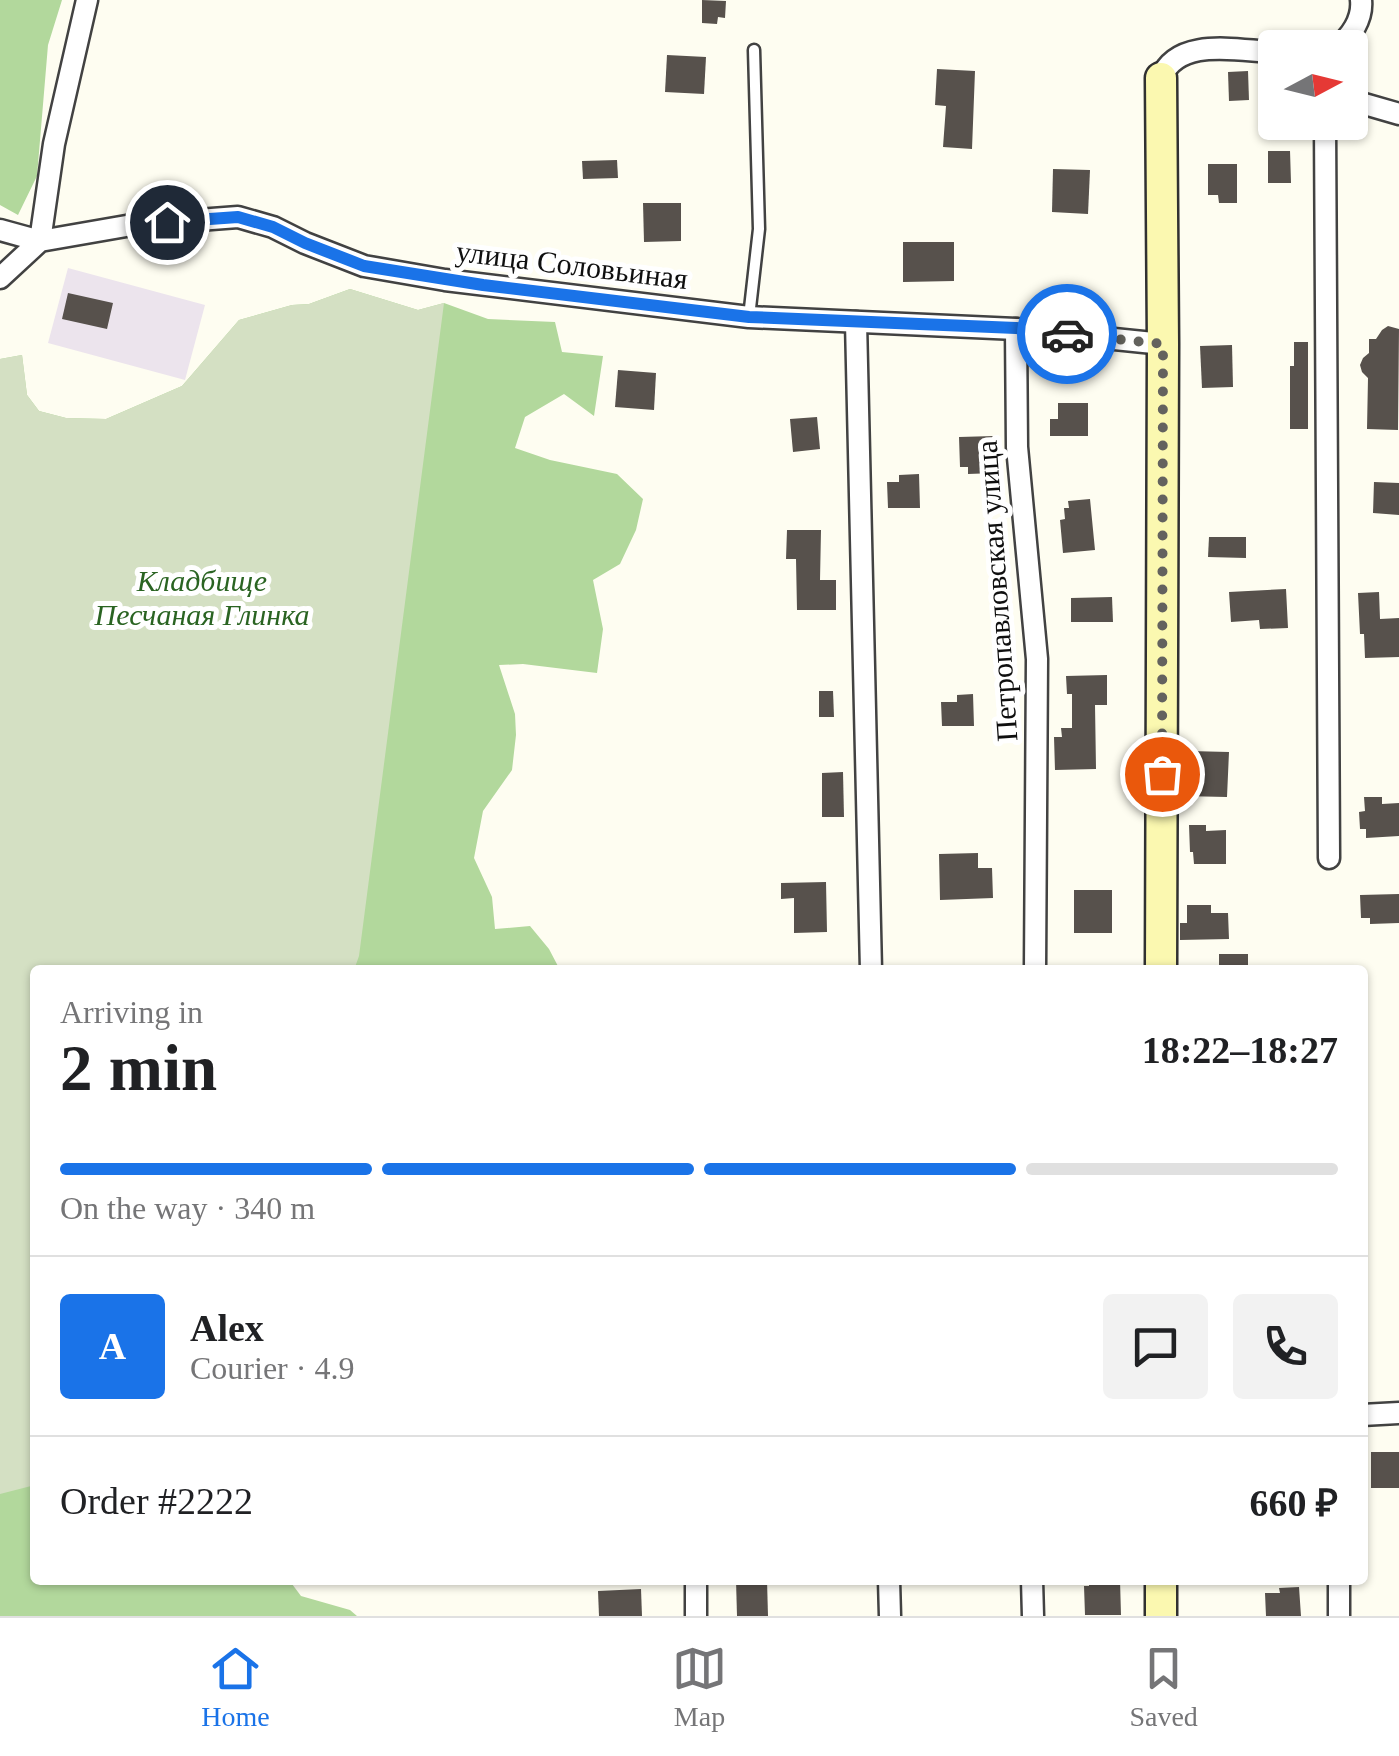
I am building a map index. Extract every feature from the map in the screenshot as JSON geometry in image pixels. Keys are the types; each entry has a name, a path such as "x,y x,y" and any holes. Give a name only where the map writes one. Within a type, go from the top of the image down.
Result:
{"street":[{"path":"0,278 40,241 54,144 87,0"},
{"path":"1352,30 1362,10 1361,0"},
{"path":"1161,965 1161,78 1166,65 1187,52 1258,51"},
{"path":"1368,105 1399,114"},
{"path":"1325,140 1329,858"},
{"name":"улица Соловьиная","path":"40,241 132,225 238,217 273,227 364,266 445,280 749,317 1016,328 1163,344"},
{"path":"0,230 40,241"},
{"path":"856,322 870,965"},
{"name":"Петропавловская улица","path":"1016,328 1017,447 1037,659 1036,965"},
{"path":"1368,1415 1399,1414"},
{"path":"696,1585 696,1616"},
{"path":"889,1585 890,1616"},
{"path":"1032,1585 1032,1616"},
{"path":"1161,1585 1161,1616"},
{"path":"1339,1585 1339,1616"}],"lane":[{"path":"749,317 759,229 754,50"}],"shaded area":[{"path":"68,268 205,305 185,380 48,343"}],"green space":[{"path":"0,0 62,0 48,45 37,176 18,215 0,205"},
{"name":"Кладбище Песчаная Глинка","path":"350,289 418,310 444,303 488,319 555,322 562,352 603,356 594,416 564,394 525,417 515,448 617,474 643,499 636,530 620,564 593,580 603,629 597,673 499,665 515,714 512,770 483,811 474,858 492,897 495,929 530,926 557,965 30,965 30,1585 293,1585 301,1596 350,1610 357,1616 0,1616 0,359 22,355 27,395 39,411 66,418 106,419 182,386 239,320 309,304"},
{"name":"Кладбище Песчаная Глинка","path":"350,289 418,310 444,303 359,956 356,965 30,965 30,1486 0,1494 0,359 22,355 27,395 39,411 66,418 106,419 182,386 239,320 309,304"}],"building":[{"path":"702,0 726,1 725,18 718,17 717,24 702,23"},
{"path":"667,55 706,57 704,94 665,92"},
{"path":"937,69 975,71 972,149 943,147 946,106 935,105"},
{"path":"1248,71 1249,100 1229,101 1228,72"},
{"path":"1268,151 1290,151 1291,183 1268,183"},
{"path":"617,160 618,178 583,179 582,161"},
{"path":"1208,164 1237,164 1237,203 1219,203 1218,195 1208,195"},
{"path":"1053,169 1090,170 1088,214 1052,212"},
{"path":"643,203 681,203 681,241 644,242"},
{"path":"903,242 954,242 954,281 903,282"},
{"path":"68,293 113,303 107,329 62,319"},
{"path":"1388,326 1399,329 1398,430 1367,429 1368,378 1360,365 1369,353 1369,339 1376,339"},
{"path":"1294,342 1308,342 1308,429 1290,429"},
{"path":"1232,345 1233,387 1202,388 1200,346"},
{"path":"618,370 656,373 654,410 615,407"},
{"path":"1058,403 1088,403 1088,436 1050,436 1050,419 1058,419"},
{"path":"817,417 820,449 793,452 790,419"},
{"path":"994,436 995,473 968,474 968,467 960,467 959,437"},
{"path":"919,474 920,508 888,508 887,482 899,482 899,475"},
{"path":"1374,482 1399,483 1399,515 1373,513"},
{"path":"1090,499 1095,550 1063,553 1060,520 1065,519 1064,508 1069,508 1068,501"},
{"path":"787,530 821,530 820,580 836,580 836,610 797,610 796,559 786,559"},
{"path":"1209,537 1246,537 1246,558 1208,557"},
{"path":"1286,589 1288,628 1260,629 1259,620 1231,622 1229,592"},
{"path":"1379,592 1380,619 1399,618 1399,657 1365,658 1358,593"},
{"path":"1112,597 1113,622 1071,622 1071,598"},
{"path":"1107,675 1107,705 1095,705 1096,769 1055,770 1054,737 1062,737 1061,728 1072,728 1072,694 1067,694 1066,676"},
{"path":"819,691 833,691 834,717 819,717"},
{"path":"973,694 974,726 942,726 941,702 957,702 957,695"},
{"path":"1189,751 1229,752 1227,797 1182,796"},
{"path":"843,772 844,817 822,817 822,773"},
{"path":"1364,797 1382,797 1382,804 1399,803 1399,836 1366,838 1366,829 1360,829 1359,812 1365,811"},
{"path":"1189,825 1206,825 1206,831 1226,830 1226,864 1194,864"},
{"path":"978,853 978,868 992,868 993,898 940,900 939,854"},
{"path":"826,882 827,932 794,933 794,898 781,899 781,883"},
{"path":"1074,890 1112,890 1112,933 1074,933"},
{"path":"1399,894 1399,923 1370,924 1370,918 1361,918 1360,895"},
{"path":"1187,905 1211,905 1211,913 1228,913 1229,939 1180,940 1180,923 1187,923"},
{"path":"1219,954 1248,954 1248,965 1219,965"},
{"path":"1371,1452 1399,1452 1399,1488 1371,1488"},
{"path":"736,1585 767,1585 768,1616 737,1616"},
{"path":"1120,1585 1121,1615 1085,1615 1084,1586"},
{"path":"1299,1587 1301,1616 1266,1616 1265,1593"},
{"path":"641,1589 642,1616 599,1616 598,1591"}],"way so far":[{"path":"1067,334 1163,344 1162,774"}],"route":[{"path":"167,222 238,217 273,227 364,266 483,285 749,317 1016,328 1067,334"}]}
